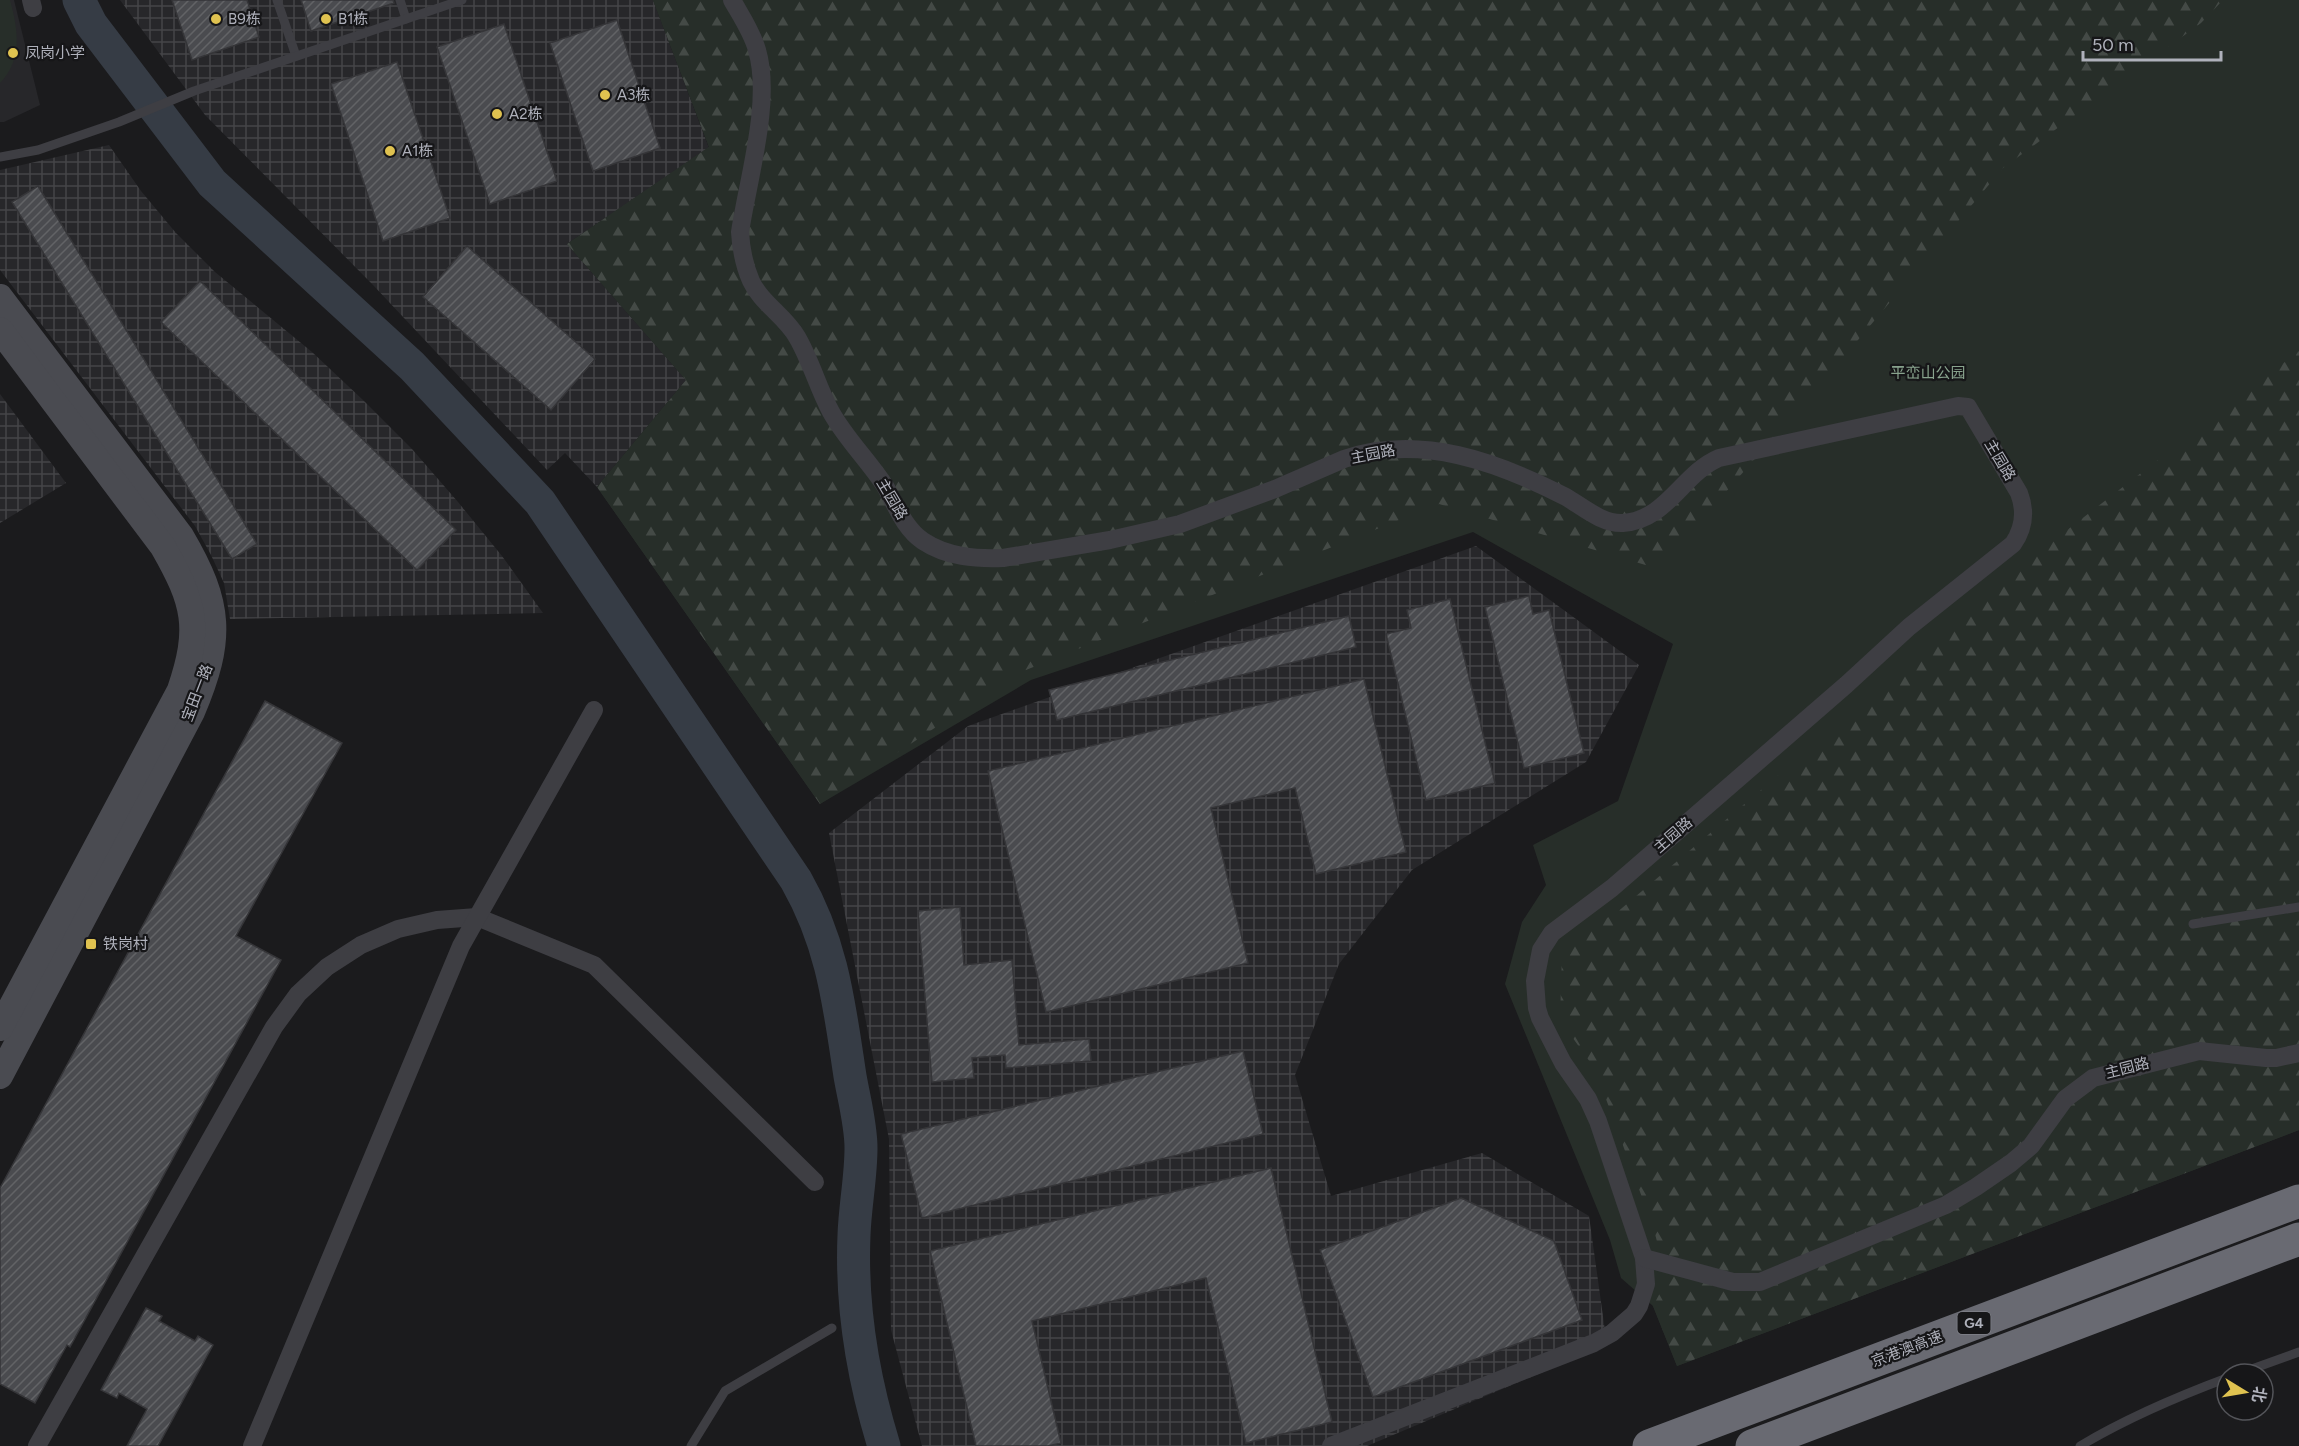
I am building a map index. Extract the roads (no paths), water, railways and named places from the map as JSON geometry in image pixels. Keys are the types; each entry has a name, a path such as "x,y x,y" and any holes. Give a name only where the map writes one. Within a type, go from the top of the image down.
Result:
{"highway":[{"name":"京港澳高速","path":"1649,1446 2299,1201"},
{"name":"G4","path":"1752,1446 2299,1239"}],"main road":[{"name":"宝田一路","path":"0,297 181,536 208,588 213,620 213,648 206,679 192,712 0,1076"},
{"name":"宝田一路","path":"0,330 163,547 187,595 193,639 190,661 180,690 0,1028"}],"street":[{"name":"主园路","path":"732,0 750,31 761,71 759,125 740,232 741,248 752,283 763,299 798,338 843,432 875,470 912,531 924,542 947,552 982,558 1003,558 1147,533 1209,515 1344,459 1364,452 1384,449 1432,449 1503,468 1569,499 1598,517 1624,523 1646,517 1658,510 1697,471 1707,463 1719,458 1947,407 1968,407 2023,503 2023,525 2013,544 1909,627 1612,888 1557,928 1541,950 1535,981 1540,1018 1563,1063 1588,1099 1598,1121 1644,1258 1733,1282 1760,1282 1946,1205 1969,1191 2021,1156 2041,1134 2065,1099 2093,1078 2199,1051 2266,1058 2299,1053"},
{"path":"252,1446 461,946 594,710"},
{"path":"37,1446 274,1027 298,994 327,967 361,945 398,929 437,920 477,917 594,966 815,1182"},
{"path":"1331,1446 1605,1338 1626,1322 1639,1306 1646,1284 1644,1258"}],"lane":[{"path":"277,0 296,56"},
{"path":"400,0 406,19"},
{"path":"0,157 38,150 119,122 194,91 462,0"},
{"path":"2193,924 2299,907"},
{"path":"691,1446 725,1391 831,1328"},
{"path":"2271,1362 2299,1352"},
{"path":"2080,1446 2108,1429 2153,1407 2215,1383"}],"waterway":[{"path":"79,0 91,24 212,183 412,366 540,502 796,880 818,928 833,975 859,1121 861,1159 854,1235 854,1288 864,1368 884,1446"}],"place":[{"name":"B9栋","path":"216,19"},
{"name":"B1栋","path":"326,19"},
{"name":"凤岗小学","path":"13,53"},
{"name":"A3栋","path":"605,95"},
{"name":"A2栋","path":"497,114"},
{"name":"A1栋","path":"390,151"},
{"name":"铁岗村","path":"91,944"}],"park label":[{"name":"平峦山公园","path":"1928,373"}]}
